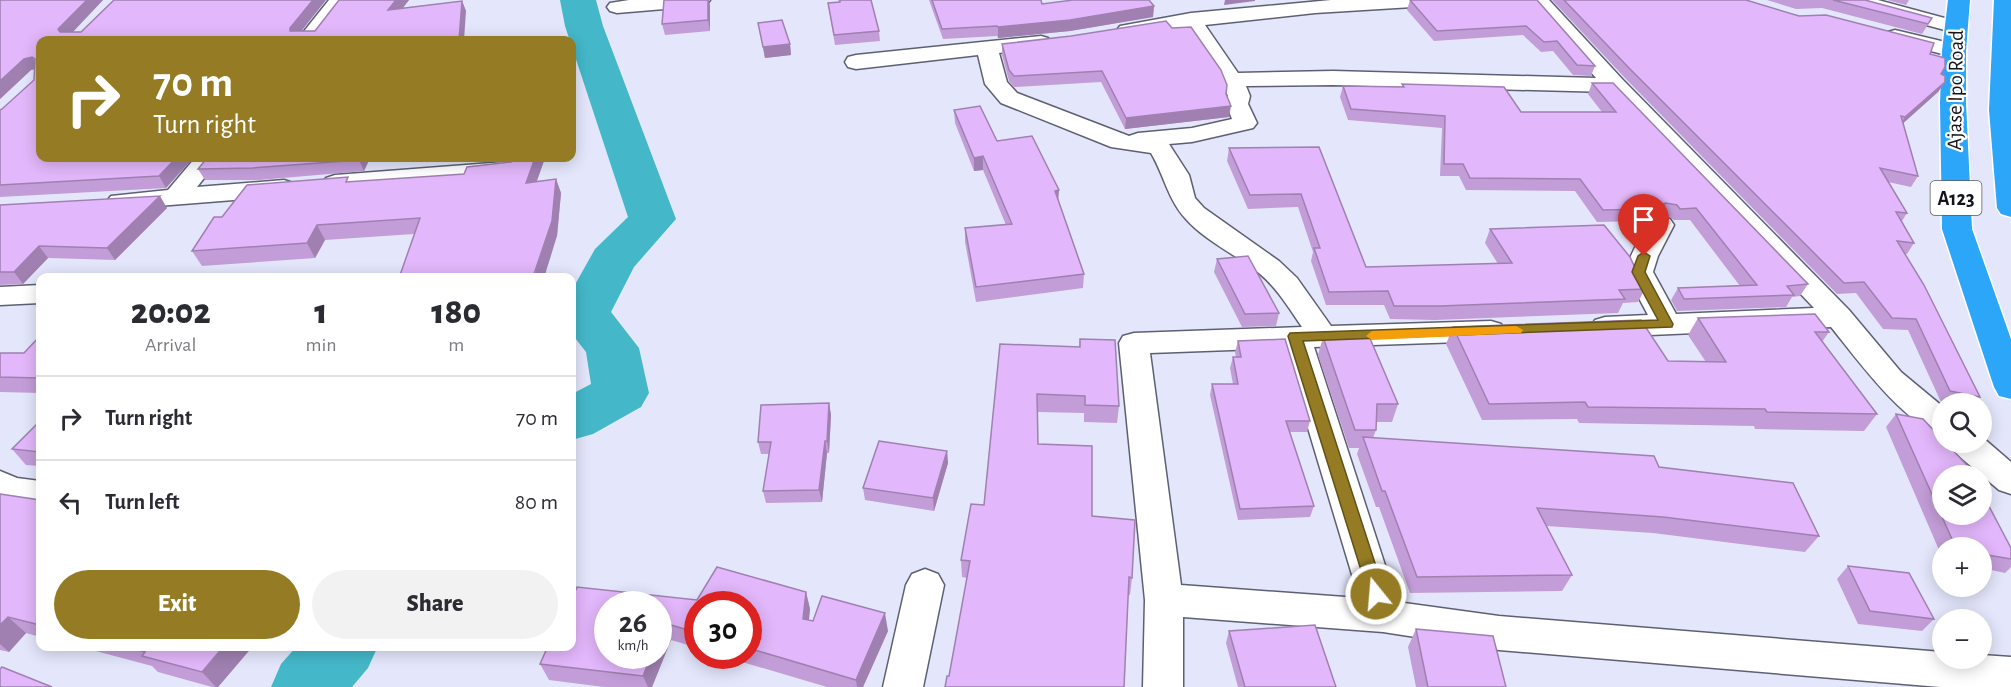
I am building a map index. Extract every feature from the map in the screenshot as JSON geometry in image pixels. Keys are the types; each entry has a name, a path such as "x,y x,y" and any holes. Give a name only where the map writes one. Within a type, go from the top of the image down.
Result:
{"highway":[{"name":"A123","path":"2004,0 2002,110 2009,157 2011,208"},
{"name":"Ajase Ipo Road","path":"1956,26 1954,154 1957,229 2000,325 2011,387"}],"street":[{"path":"310,36 339,0"},
{"path":"617,7 700,0"},
{"path":"1103,34 1191,19 1356,4 1429,0"},
{"path":"1538,0 1615,85 1839,317 1890,380 1932,415"},
{"path":"1855,0 1956,26"},
{"path":"1120,142 1192,135 1245,123 1237,104 1239,96 1232,80 1191,19"},
{"path":"1876,31 1956,26"},
{"path":"856,62 1058,40"},
{"path":"987,47 996,84 1009,98 1120,142 1159,147 1176,175 1183,199 1195,214 1287,284 1309,337 1383,616"},
{"path":"1232,80 1344,78 1615,85"},
{"path":"175,197 205,162"},
{"path":"94,202 507,169"},
{"path":"1661,225 1644,256 1639,272 1667,324"},
{"path":"0,296 36,294"},
{"path":"1575,328 1839,317"},
{"path":"1163,687 1164,600 1134,343 1517,330"},
{"path":"1978,453 2011,480"},
{"path":"903,687 925,585"},
{"path":"1164,600 1383,616 1499,633 2011,675"}],"building":[{"path":"0,0 87,0 58,29 60,32 81,32 114,0 313,0 290,31 315,31 339,0 396,0 388,10 462,1 459,36 36,36 36,162 172,162 159,176 0,185 0,110 34,80 35,59 32,57 24,59 0,81"},
{"path":"664,0 708,0 708,20 662,24"},
{"path":"840,0 871,0 879,31 834,35 828,3 840,2"},
{"path":"932,0 1041,0 1042,4 1073,0 1149,0 1154,6 1070,20 998,27 942,29"},
{"path":"1410,0 1537,0 1595,66 1577,65 1557,41 1544,42 1526,26 1437,31"},
{"path":"1564,0 1746,0 1799,16 1826,15 1934,43 1930,54 1945,58 1945,67 1941,74 1945,76 1945,82 1905,117 1901,116 1918,176 1880,168 1907,213 1896,212 1914,243 1897,241 1924,285 1978,393 1950,391 1916,319 1892,318 1864,282 1844,283"},
{"path":"1833,0 1865,0 1932,18 1928,24"},
{"path":"782,20 790,44 763,47 758,23"},
{"path":"1166,21 1172,28 1191,27 1221,70 1231,106 1126,118 1102,71 1014,76 1009,70 1002,44 1071,36"},
{"path":"1592,83 1613,83 1808,284 1787,286 1794,295 1684,299 1678,288 1757,285 1696,208 1680,209 1677,205 1666,203 1657,205 1654,209 1603,210 1580,179 1470,178 1463,164 1444,164 1445,116 1351,109 1343,86 1404,87 1402,84 1504,87 1521,112 1616,112"},
{"path":"980,106 997,141 1032,136 1059,190 1055,191 1084,274 976,287 965,228 1012,224 983,156 974,158 954,110"},
{"path":"1319,147 1366,267 1512,263 1490,229 1604,225 1630,257 1645,289 1619,290 1625,299 1440,306 1394,306 1388,291 1329,292 1314,248 1320,248 1301,194 1250,195 1229,148"},
{"path":"204,162 332,162 252,168 198,169"},
{"path":"534,162 526,183 556,179 552,221 534,273 401,273 420,218 317,225 307,243 192,251 214,217 222,217 247,185 348,177 346,182 464,174 467,167"},
{"path":"160,196 107,248 39,246 14,272 0,272 0,205"},
{"path":"1248,256 1279,313 1245,314 1217,259"},
{"path":"1815,314 1829,332 1815,332 1877,414 1767,412 1765,409 1588,407 1585,402 1489,404 1453,327 1641,320 1668,361 1726,362 1698,318"},
{"path":"1369,336 1398,404 1377,404 1376,430 1355,430 1323,337"},
{"path":"1080,339 1115,340 1119,406 1085,405 1085,396 1037,394 1038,444 1092,446 1092,516 1135,520 1132,578 1129,577 1124,687 945,687 970,561 961,560 971,504 984,505 1000,344 1080,347"},
{"path":"1285,339 1310,421 1286,421 1314,506 1240,509 1212,384 1238,384 1233,357 1241,357 1238,341"},
{"path":"36,340 36,378 0,377 0,353 24,353"},
{"path":"829,403 827,441 825,441 819,490 763,491 771,442 758,442 761,405"},
{"path":"1896,414 1923,419 1932,428 1932,453 1956,453 1966,465 1932,465 1932,494"},
{"path":"36,425 36,452 12,449"},
{"path":"1363,437 1654,456 1659,467 1793,483 1819,536 1663,517 1537,508 1572,575 1417,577"},
{"path":"879,441 947,451 933,498 863,488"},
{"path":"0,494 36,499 36,624 8,617 0,625"},
{"path":"1992,512 2011,548 2011,559 1992,556 1992,537 1951,537 1946,525 1992,525"},
{"path":"1848,566 1909,573 1932,619 1870,611"},
{"path":"717,567 806,592 803,619 813,621 822,596 885,613 856,680 762,652 762,591 702,591"},
{"path":"577,587 614,591 594,591 594,669 646,669 643,676 540,664 546,651 576,651"},
{"path":"672,597 684,599 684,629 672,625"},
{"path":"1315,625 1336,687 1245,687 1229,631"},
{"path":"1416,629 1493,636 1506,687 1428,687"},
{"path":"142,651 220,651 202,672 142,656 145,652"},
{"path":"2,667 52,687 0,687"}],"waterway":[{"path":"576,417 621,393 612,348 584,314 613,260 652,219 584,26 578,0"},
{"path":"307,687 339,651"}],"slow traffic":[{"path":"1372,336 1516,330"}],"route":[{"path":"1376,594 1295,336 1324,338 1667,324 1639,272 1644,256"}]}
